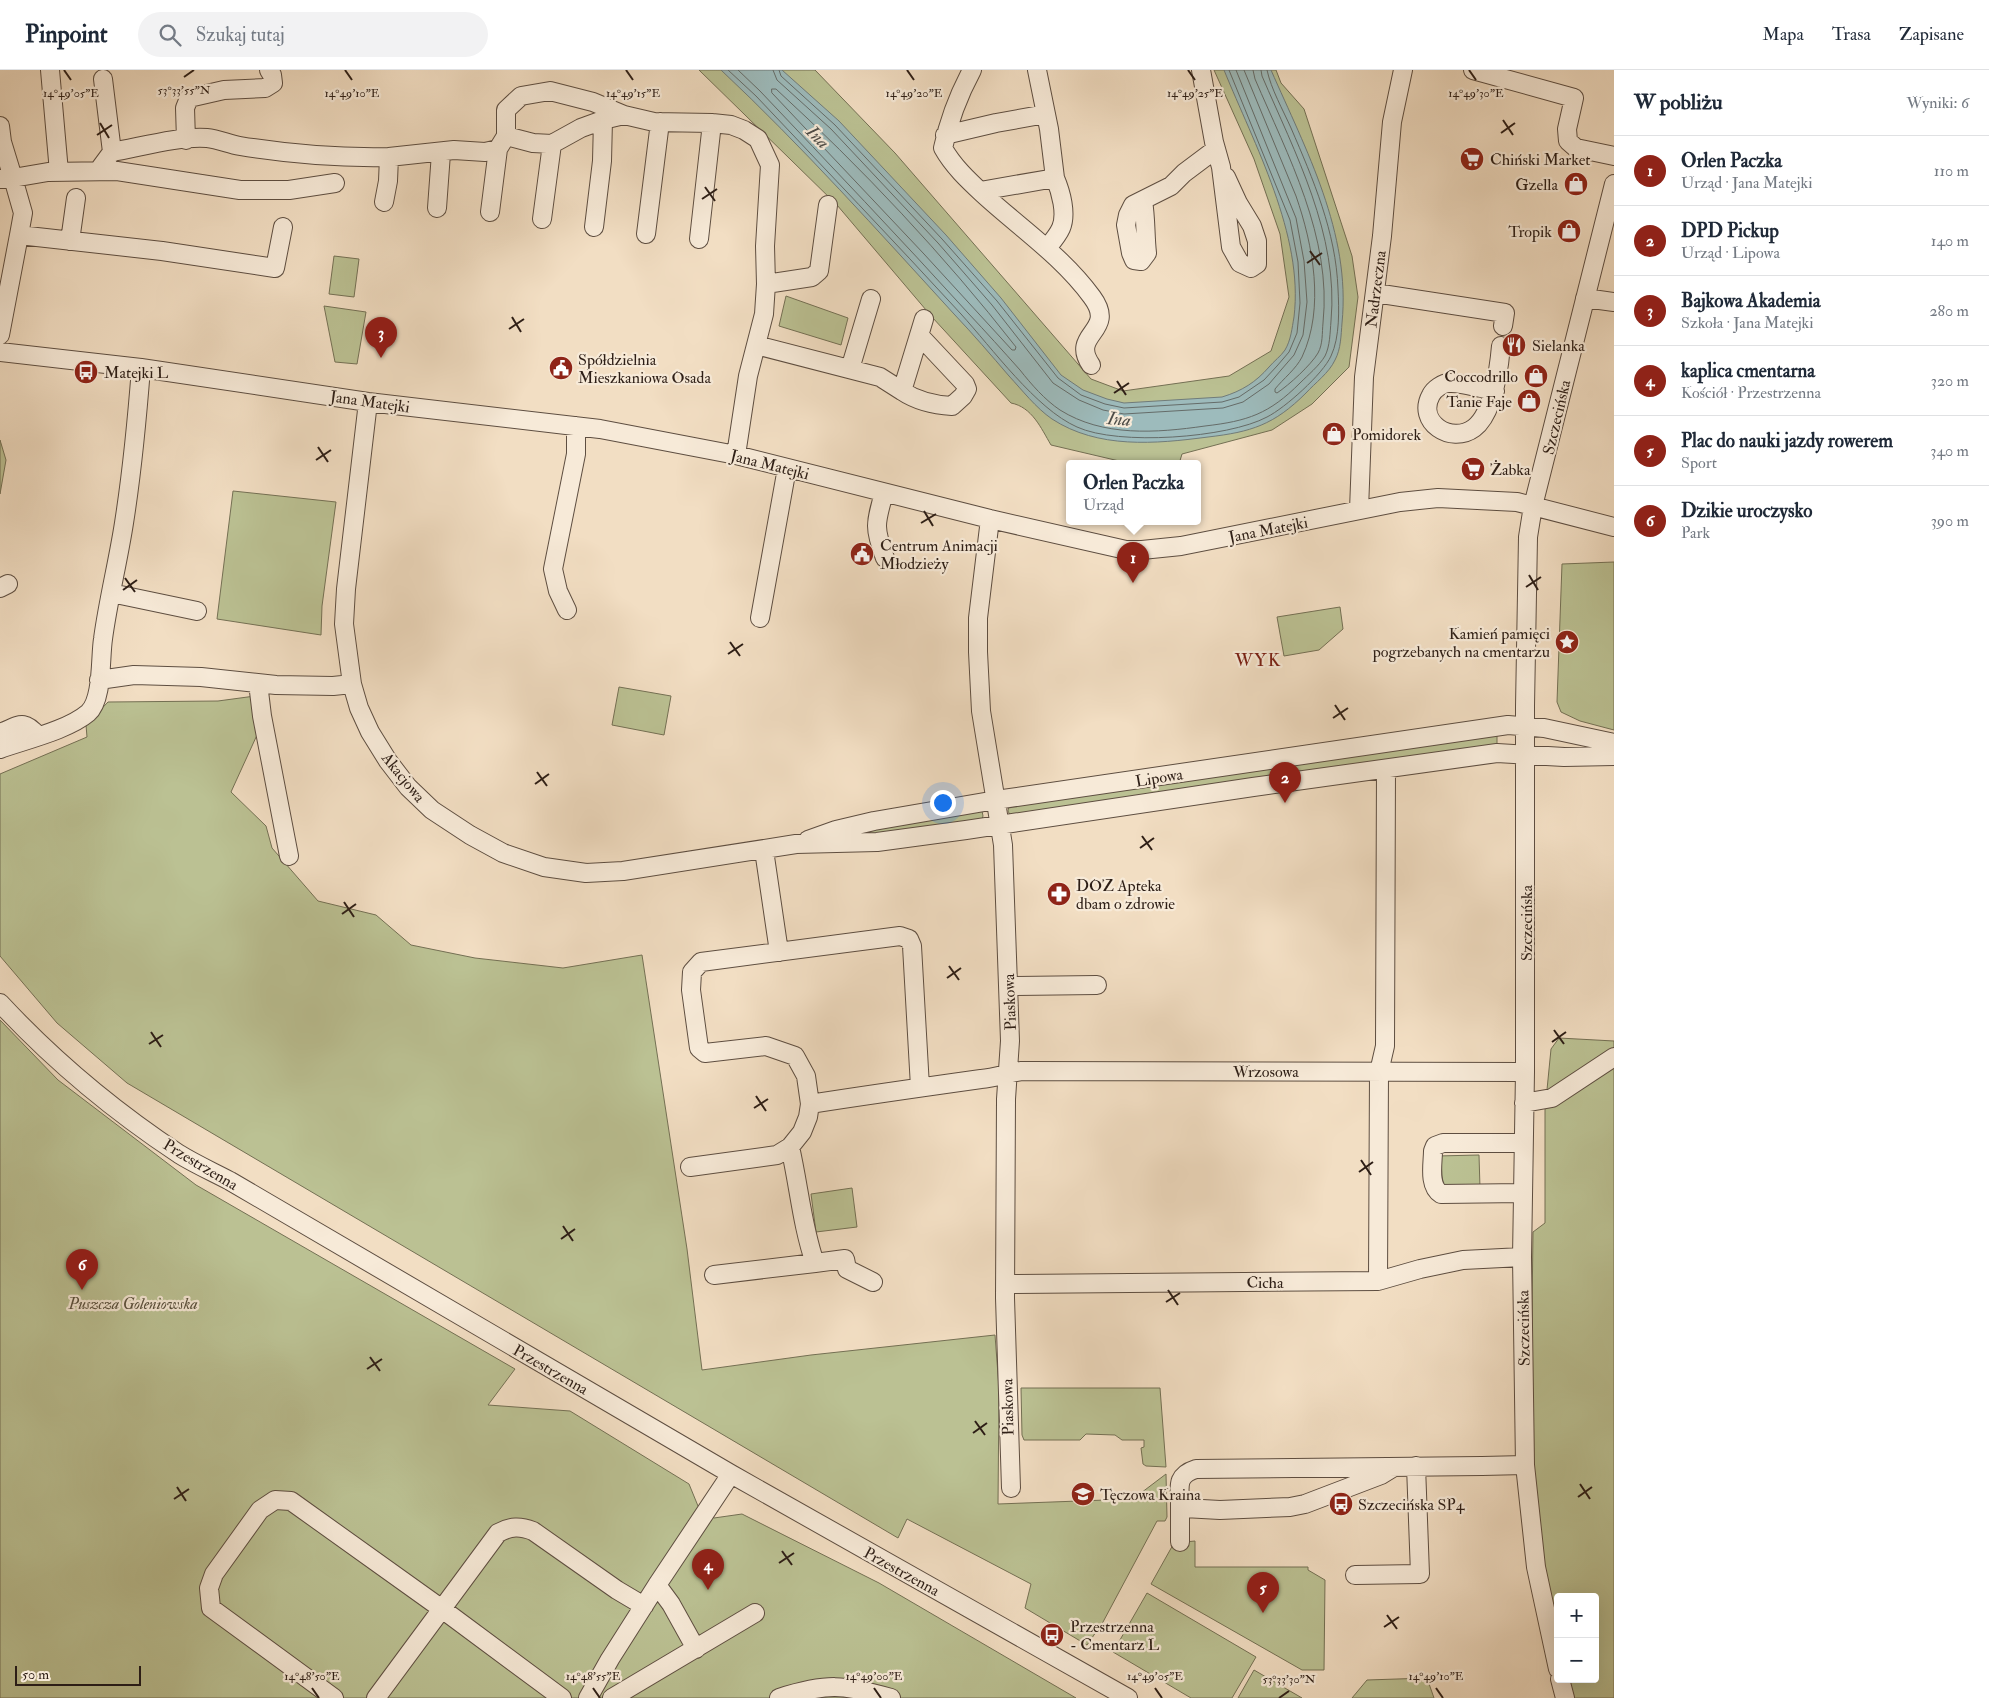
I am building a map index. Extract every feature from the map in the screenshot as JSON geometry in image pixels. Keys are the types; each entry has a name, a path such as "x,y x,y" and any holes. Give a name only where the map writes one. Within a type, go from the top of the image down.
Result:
{"street":[{"path":"50,70 59,172"},
{"path":"245,89 250,80 260,70"},
{"path":"186,140 185,108 189,98 224,90 265,88 273,83 269,70"},
{"path":"972,70 956,101 945,135 943,148 951,163 1031,237 1047,248 1091,295 1099,308 1100,318 1097,328 1086,341 1084,348 1086,358 1091,364"},
{"path":"1037,70 1046,114 1055,178 1060,189 1064,220 1060,231 1047,248"},
{"path":"1201,70 1222,175"},
{"name":"Nadrzeczna","path":"1359,510 1364,377 1375,293 1392,122 1403,70"},
{"path":"1473,70 1574,98 1567,129 1568,141 1576,148 1614,156"},
{"path":"98,171 112,152 103,79"},
{"path":"490,212 506,110 521,96 550,91 593,102 624,115 660,122 731,125 744,130 758,139 770,165 765,246 766,284 764,314 748,376 736,455"},
{"path":"945,135 1046,114"},
{"path":"112,152 207,138 239,146 360,158 441,153 454,150 485,152 502,142 552,144 581,128 624,115"},
{"path":"594,227 602,161 603,120"},
{"path":"646,234 660,122"},
{"path":"699,239 712,123"},
{"path":"0,126 6,178 23,213 0,335"},
{"path":"542,219 552,144"},
{"path":"1143,201 1172,186 1184,173 1216,149"},
{"path":"437,208 441,153"},
{"path":"384,202 388,181 389,157"},
{"path":"6,178 59,172 117,171 240,190 288,190 335,183"},
{"path":"980,191 1055,178"},
{"name":"Szczecińska","path":"1554,1650 1536,1567 1525,1465 1522,1193 1525,1072 1528,537 1533,506 1614,184"},
{"path":"70,241 76,198"},
{"path":"766,284 812,277 819,271 828,205"},
{"path":"19,235 276,268 283,227"},
{"path":"1375,293 1505,313 1503,326"},
{"path":"1584,298 1614,302"},
{"path":"850,369 871,299"},
{"path":"756,345 880,377 902,391 913,398 941,406 952,406 963,396 966,389 965,384 922,327 902,391"},
{"path":"1494,390 1501,346"},
{"name":"Jana Matejki","path":"0,352 140,368 368,402 600,429 736,455 990,519 1126,550 1181,546 1400,502 1438,498 1498,500 1533,506 1565,516 1614,527"},
{"path":"0,749 60,729 88,712 94,703 135,450 140,368"},
{"name":"Akacjowa","path":"368,402 346,589 344,624 352,684 359,708 370,732 388,761 408,787 432,810 470,835 502,853 544,867 586,873 623,871 764,850"},
{"path":"567,610 558,591 553,569 576,454 576,426"},
{"path":"760,618 786,468"},
{"path":"884,493 877,518 876,533 885,558"},
{"name":"Piaskowa","path":"990,519 978,618 978,652 980,711 1000,825 1008,986 1010,1041 1006,1284 1008,1438 1011,1488"},
{"path":"111,593 197,611"},
{"path":"99,680 134,675 201,678 276,686 352,684"},
{"path":"258,683 262,716 289,856"},
{"path":"0,733 25,725 30,726 38,736"},
{"name":"Lipowa","path":"764,850 796,844 836,830 874,821 996,800 1508,725 1526,726 1614,743"},
{"name":"Lipowa","path":"796,844 877,842 1497,753 1574,757 1614,756"},
{"path":"1378,1281 1379,1072 1385,1046 1386,769"},
{"path":"764,850 779,952"},
{"path":"690,1167 776,1155 790,1147 802,1132 808,1117 810,1104 806,1076 795,1056 766,1046 704,1053 699,1048 691,990 692,972 701,962 900,936 909,939 912,946 920,1087"},
{"path":"1008,986 1097,986"},
{"name":"Przestrzenna","path":"0,1004 32,1038 79,1080 180,1154 230,1181 731,1474 1128,1698"},
{"path":"1524,1103 1552,1098 1614,1057"},
{"name":"Wrzosowa","path":"810,1104 984,1079 1008,1073 1525,1072"},
{"path":"1522,1193 1441,1194 1433,1184 1433,1150 1435,1146 1443,1143 1523,1143"},
{"path":"790,1147 798,1182 807,1240 814,1263"},
{"name":"Cicha","path":"1006,1284 1378,1281 1420,1269 1463,1260 1522,1257"},
{"path":"714,1275 845,1259 847,1269 873,1282"},
{"path":"1180,1542 1181,1478 1183,1474 1196,1468 1525,1465"},
{"path":"1180,1502 1184,1508 1220,1510 1290,1507 1305,1504 1380,1475 1394,1466"},
{"path":"1354,1575 1420,1574 1416,1466"},
{"path":"588,1698 610,1659 657,1585 731,1474"},
{"path":"334,1698 211,1608 208,1596 214,1574 260,1510 275,1500 291,1502 442,1609 562,1698"},
{"path":"376,1698 498,1533 514,1527 533,1531 617,1590 644,1606"},
{"path":"657,1585 671,1604 696,1650"},
{"path":"612,1698 696,1650 755,1613"},
{"path":"1561,1683 1565,1698"},
{"path":"779,1698 804,1690 834,1686 858,1688 891,1698"}],"green space":[{"path":"699,70 815,70 895,153 1091,379 1123,391 1229,376 1271,351 1289,297 1280,234 1254,159 1214,70 1276,70 1281,83 1304,109 1352,256 1358,297 1349,367 1312,404 1272,430 1182,454 1180,460 1115,460 1051,445 1035,419 1025,409 1011,403 932,317 837,205"},
{"path":"334,256 359,259 354,297 329,294"},
{"path":"786,296 848,318 841,345 779,326"},
{"path":"324,306 366,312 357,364 335,362"},
{"path":"0,440 6,460 0,494"},
{"path":"233,491 336,502 322,606 321,635 217,619"},
{"path":"1614,562 1614,730 1580,721 1561,712 1557,702 1562,564"},
{"path":"1340,607 1343,629 1319,650 1284,656 1277,617"},
{"path":"619,687 671,696 664,735 612,725"},
{"path":"255,696 257,735 231,792 266,826 272,848 318,901 376,915 411,945 475,958 563,968 642,955 687,1249 702,1370 811,1355 995,1335 999,1388 998,1504 1133,1499 1166,1474 1167,1517 1165,1521 1157,1521 1103,1622 1087,1645 1025,1608 1031,1584 907,1519 898,1538 127,1083 57,1023 0,956 0,774 87,737 86,725 108,702 218,701"},
{"path":"1497,731 1497,748 1011,817 1008,811 1009,806"},
{"path":"982,811 982,819 850,841 844,832"},
{"name":"Puszcza Goleniowska","path":"0,1020 58,1080 196,1185 515,1369 488,1405 570,1411 689,1484 698,1506 714,1518 742,1514 879,1583 1076,1698 0,1698"},
{"path":"1559,1038 1614,1041 1614,1698 1573,1698 1569,1683 1599,1683 1599,1593 1554,1593 1554,1622 1548,1596 1530,1475 1533,1232 1545,1223 1545,1110 1551,1049"},
{"path":"1479,1155 1480,1188 1442,1189 1437,1156"},
{"path":"852,1188 857,1227 816,1232 811,1194"},
{"path":"1021,1388 1160,1388 1166,1467 1146,1466 1143,1464 1141,1448 1144,1447 1144,1440 1122,1440 1115,1435 1086,1434 1080,1440 1024,1440 1022,1435"},
{"path":"1195,1541 1195,1567 1308,1567 1308,1570 1325,1580 1324,1670 1302,1670 1151,1584 1174,1543"},
{"path":"1147,1593 1256,1657 1232,1698 1191,1698 1113,1652"},
{"path":"1254,1670 1302,1698 1238,1698"},
{"path":"1427,1678 1434,1698 1352,1698 1367,1680"}],"water":[{"name":"Ina","path":"721,70 782,70 839,121 946,235 1001,298 1061,375 1083,390 1124,403 1229,395 1242,389 1259,377 1282,354 1287,346 1294,317 1295,286 1292,254 1274,190 1224,70 1271,70 1311,161 1333,224 1340,257 1343,290 1341,337 1335,360 1326,374 1283,413 1261,425 1237,433 1168,441 1127,442 1108,440 1070,429 1046,415 1035,404 840,190"}],"place":[{"name":"Chiński Market","path":"1472,159"},
{"name":"Gzella","path":"1576,184"},
{"name":"Tropik","path":"1569,231"},
{"name":"Sielanka","path":"1514,345"},
{"name":"Bajkowa Akademia","path":"381,358"},
{"name":"Spółdzielnia Mieszkaniowa Osada","path":"561,368"},
{"name":"Matejki L","path":"86,372"},
{"name":"Coccodrillo","path":"1536,376"},
{"name":"Tanie Faje","path":"1529,401"},
{"name":"Pomidorek","path":"1334,434"},
{"name":"Żabka","path":"1473,469"},
{"name":"Centrum Animacji Młodzieży","path":"862,554"},
{"name":"Orlen Paczka","path":"1133,583"},
{"name":"Kamień pamięci pogrzebanych na cmentarzu","path":"1567,642"},
{"name":"DPD Pickup","path":"1285,803"},
{"name":"DOZ Apteka dbam o zdrowie","path":"1059,894"},
{"name":"Dzikie uroczysko","path":"82,1290"},
{"name":"Tęczowa Kraina","path":"1083,1494"},
{"name":"Szczecińska SP4","path":"1341,1504"},
{"name":"kaplica cmentarna","path":"708,1590"},
{"name":"Plac do nauki jazdy rowerem","path":"1263,1613"},
{"name":"Przestrzenna - Cmentarz L","path":"1052,1635"}],"district":[{"name":"WYK","path":"1258,660"}]}
